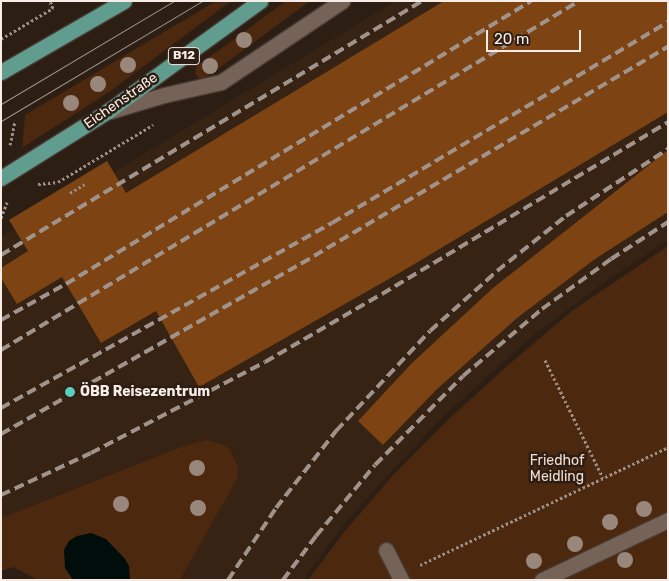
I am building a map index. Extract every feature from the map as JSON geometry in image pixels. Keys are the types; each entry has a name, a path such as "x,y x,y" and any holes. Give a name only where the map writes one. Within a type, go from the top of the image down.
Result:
{"main road":[{"path":"1,72 124,1"},
{"name":"Eichenstraße","path":"1,178 108,111 260,1"}],"lane":[{"path":"108,111 164,95 221,82 342,1"},
{"path":"542,580 668,520"},
{"path":"386,550 400,577"}],"path":[{"path":"1,39 53,8 50,3 54,1"},
{"path":"9,148 15,121"},
{"path":"33,185 58,182 156,124"},
{"path":"70,193 85,184"},
{"path":"1,218 6,202 13,198"},
{"path":"545,360 603,478"},
{"path":"400,577 668,447"}],"shaded area":[{"path":"396,1 668,1 668,240 596,288 531,337 441,418 348,519 303,580 180,580 237,479 234,455 230,449 213,441 200,442 155,457 1,518 1,237 117,178 114,172"},
{"path":"91,533 106,539 125,559 129,566 130,580 73,580 65,568 64,550 69,541 77,536"}],"green space":[{"path":"216,1 231,1 112,90 22,148 25,115"},
{"path":"286,1 310,1 207,77 201,80 197,77 195,72 197,66"},
{"name":"Friedhof Meidling","path":"668,246 668,580 308,580 345,531 394,474 450,418 573,310"},
{"path":"207,440 224,445 230,449 238,467 237,479 180,580 38,580 13,567 1,571 1,518 181,447"}],"building":[{"path":"444,1 668,1 668,112 401,272 199,387 156,311 101,343 62,277 17,304 1,278 1,268 28,251 9,220 107,161 126,193"},
{"path":"668,150 668,212 595,259 517,318 436,390 383,445 358,421 412,363 493,288"}],"tram line":[{"path":"1,104 174,1"},
{"path":"1,121 202,1"}],"railway":[{"path":"1,255 422,1"},
{"path":"1,320 66,284 531,1"},
{"path":"1,350 579,1"},
{"path":"1,408 332,223 668,22"},
{"path":"1,434 314,256 668,47"},
{"path":"1,495 91,453 265,362 668,122"},
{"path":"228,580 276,508 336,431 430,331 497,271 566,216 668,149"},
{"path":"283,580 316,536 375,465 463,376 542,309 611,259 668,222"}],"place":[{"name":"ÖBB Reisezentrum","path":"70,392"}]}
